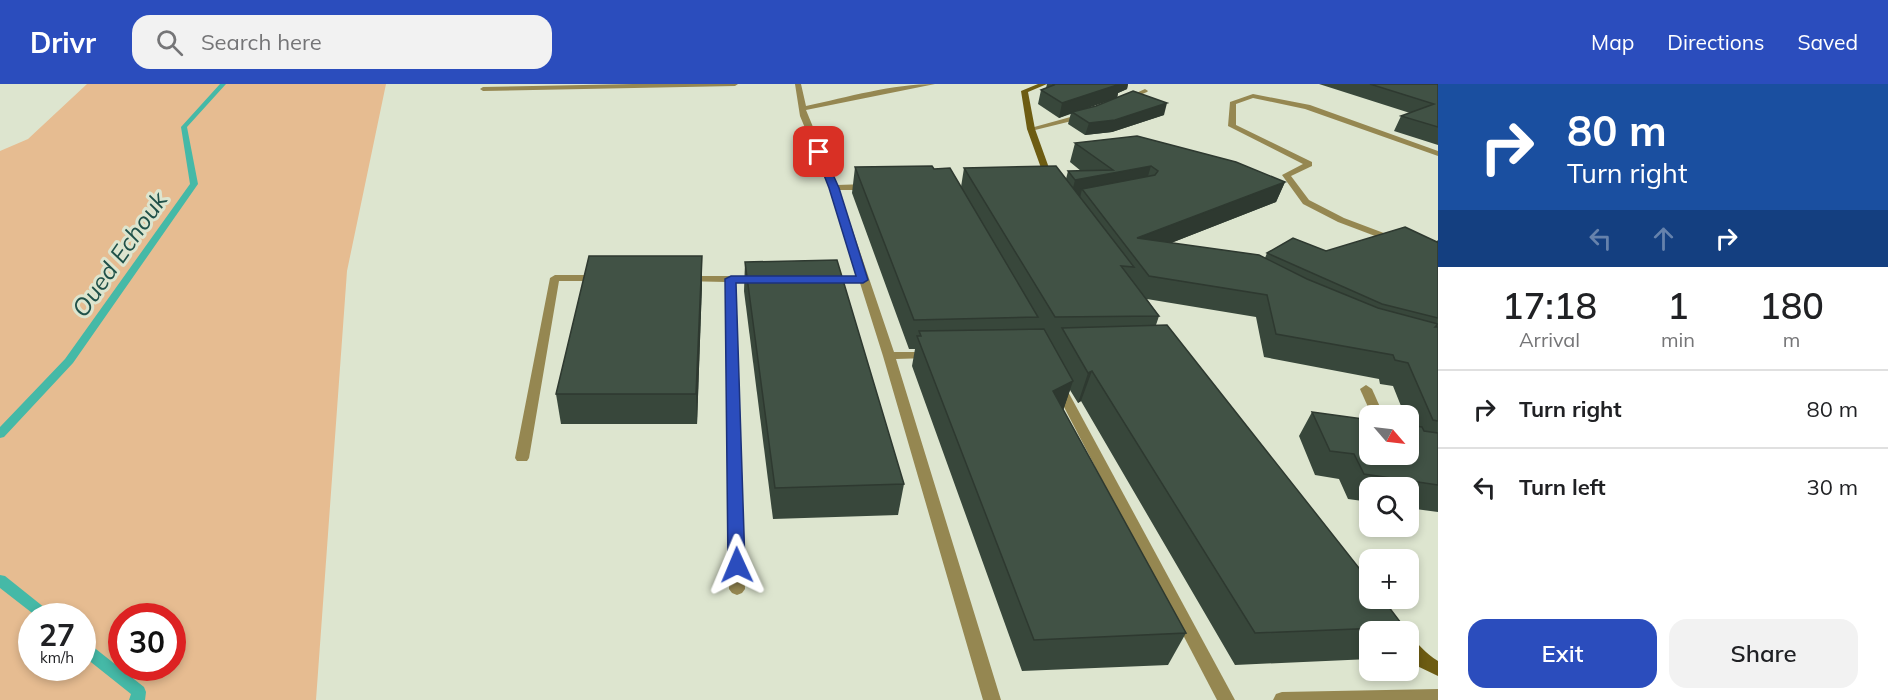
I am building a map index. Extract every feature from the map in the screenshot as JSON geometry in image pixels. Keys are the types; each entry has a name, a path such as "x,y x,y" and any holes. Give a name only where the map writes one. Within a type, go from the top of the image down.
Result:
{"street":[{"path":"483,89 735,84"},
{"path":"798,84 802,109 834,188 889,356 992,700"},
{"path":"802,109 932,84"},
{"path":"1044,84 1024,91 1030,129 1049,187"},
{"path":"1117,103 1145,91"},
{"path":"1404,242 1341,220 1306,202 1286,175 1309,165 1232,126 1232,103 1253,96 1306,107 1438,154"},
{"path":"1030,129 1098,110"},
{"path":"834,188 880,187"},
{"path":"522,458 555,278 614,278"},
{"path":"672,279 775,279"},
{"path":"731,279 737,588"},
{"path":"819,280 863,280"},
{"path":"889,356 936,354"},
{"path":"1052,373 1226,700"},
{"path":"1366,389 1373,405"},
{"path":"1419,658 1438,669"},
{"path":"1282,700 1438,697"}],"shaded area":[{"path":"87,84 386,84 347,271 316,700 0,700 0,151 28,139"}],"building":[{"path":"1053,84 1120,84 1062,103 1041,90"},
{"path":"1370,84 1438,84 1438,127 1401,116 1434,104"},
{"path":"1133,91 1167,103 1115,120 1089,123 1072,112 1096,106"},
{"path":"1137,136 1236,162 1285,182 1137,238 1259,255 1307,279 1378,308 1438,324 1435,327 1438,327 1438,421 1433,420 1408,363 1395,360 1393,355 1276,334 1267,295 1149,276 1082,189 1155,175 1158,171 1151,166 1075,180 1068,171 1113,170 1075,143"},
{"path":"932,166 934,169 950,168 1038,317 914,320 855,167"},
{"path":"1056,166 1134,267 1121,266 1159,316 1055,317 964,168"},
{"path":"1405,227 1438,241 1438,318 1382,304 1267,253 1293,238 1326,251"},
{"path":"589,256 702,256 696,394 556,394"},
{"path":"837,260 904,484 775,488 745,262"},
{"path":"1167,325 1359,568 1359,609 1390,609 1399,621 1359,621 1359,629 1255,633 1092,371 1088,373 1062,328"},
{"path":"1044,329 1073,381 1053,391 1186,633 1034,640 917,336 921,336 919,331"},
{"path":"1312,412 1359,418 1359,464 1354,454 1330,451"},
{"path":"1419,427 1424,431 1438,433 1438,485 1419,482 1419,477 1384,477 1364,474 1360,465 1419,465"}],"waterway":[{"name":"Oued Echouk","path":"0,434 69,361 194,184 184,127 223,84"},
{"name":"Oued Echouk","path":"0,580 29,603"},
{"name":"Oued Echouk","path":"96,657 139,692 137,700"}],"route":[{"path":"737,565 731,279 863,280 834,188 819,152"}]}
